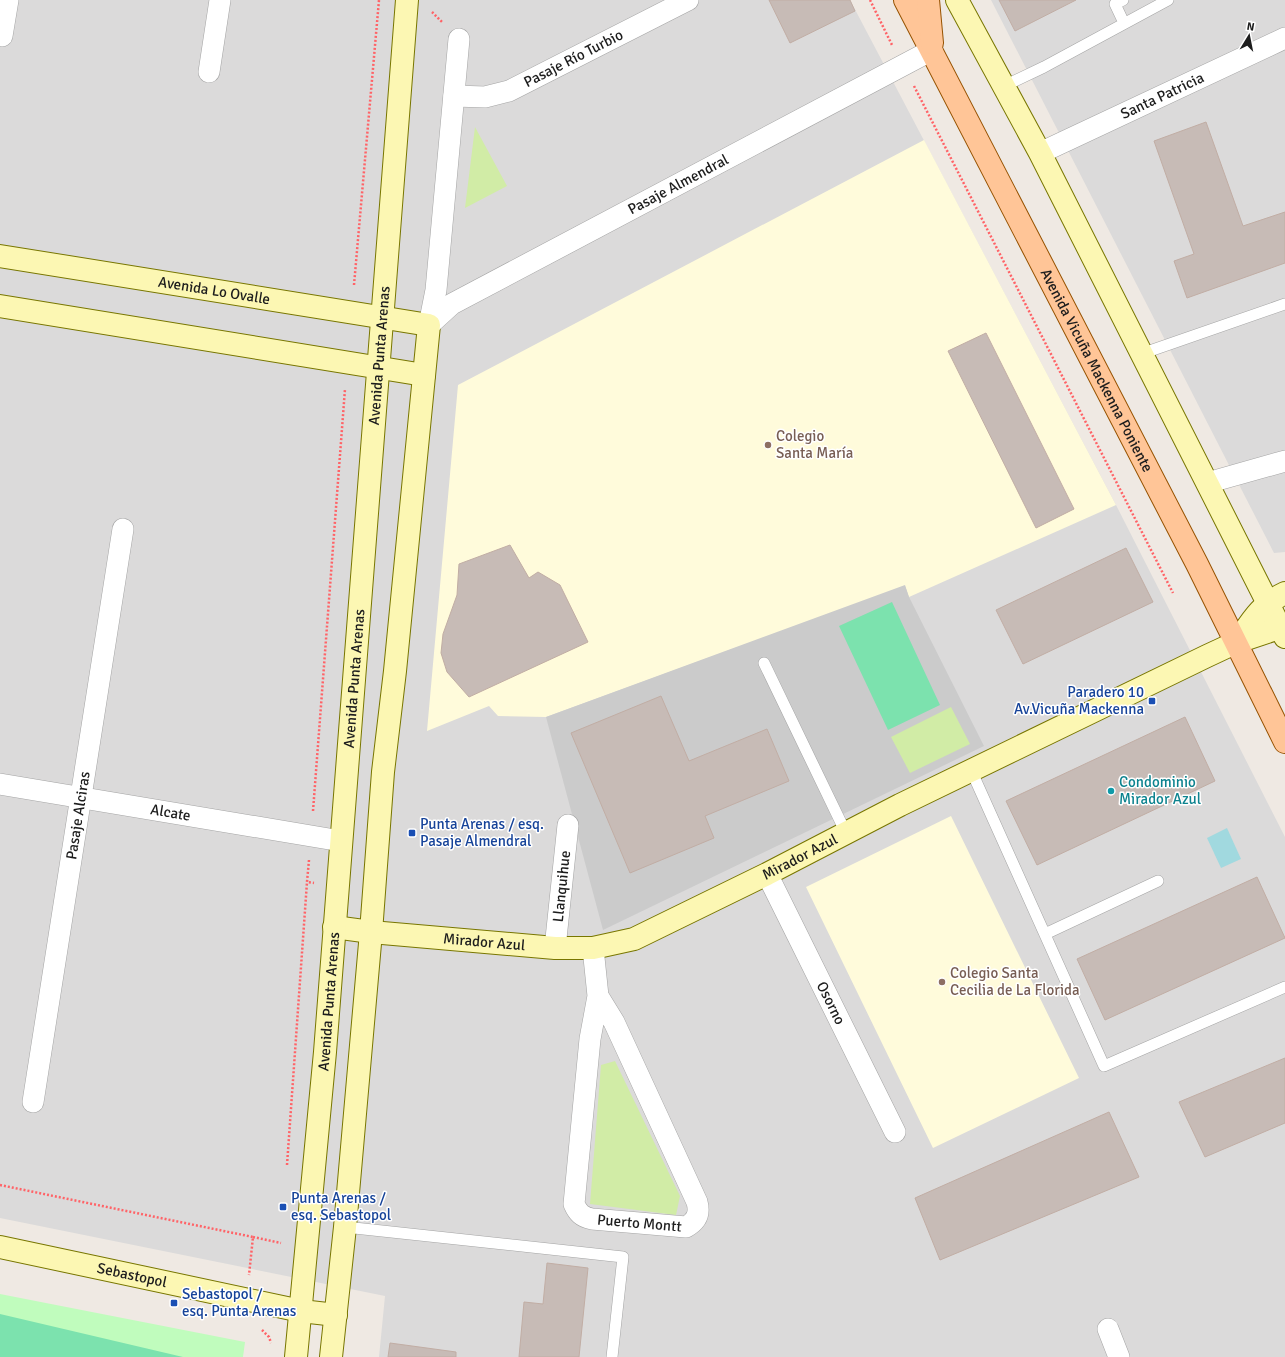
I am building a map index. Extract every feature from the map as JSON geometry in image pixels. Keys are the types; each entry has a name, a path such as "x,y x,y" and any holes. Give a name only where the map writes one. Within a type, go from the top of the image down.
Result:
{"main road":[{"name":"Avenida Punta Arenas","path":"296,1356 325,1052 380,369 407,0"},
{"name":"Avenida Vicuña Mackenna Poniente","path":"905,0 1237,642 1285,742"},
{"path":"928,0 932,50"},
{"path":"957,0 1040,154 1206,483 1276,598 1283,630"},
{"name":"Avenida Lo Ovalle","path":"0,256 429,325"},
{"path":"0,306 424,375"},
{"path":"331,1357 345,1226 371,932 383,772 395,671 429,325"},
{"path":"1237,642 1252,618 1276,598"},
{"name":"Mirador Azul","path":"334,927 371,932 555,948 593,948 634,939 971,770 1237,642 1283,630"},
{"name":"Sebastopol","path":"0,1247 301,1311 336,1315"}],"street":[{"path":"2,36 8,0"},
{"path":"209,72 220,0"},
{"name":"Pasaje Río Turbio","path":"454,96 485,97 509,91 688,0"},
{"name":"Santa Patricia","path":"1040,154 1285,38"},
{"path":"429,325 436,290 459,39"},
{"name":"Pasaje Almendral","path":"429,325 452,304 932,50"},
{"path":"1206,483 1285,461"},
{"name":"Pasaje Alciras","path":"33,1102 124,529"},
{"name":"Alcate","path":"0,784 341,841"},
{"name":"Llanquihue","path":"555,948 568,825"},
{"name":"Osorno","path":"766,874 895,1132"},
{"name":"Puerto Montt","path":"593,948 598,996 590,1039 574,1204 577,1212 584,1217 592,1219 686,1227 695,1221 698,1215 696,1202 614,1022 598,996"},
{"path":"1108,1329 1119,1357"}],"lane":[{"path":"1123,0 1115,4 1124,23"},
{"path":"1004,86 1044,67 1168,0"},
{"path":"1141,354 1285,304"},
{"path":"764,664 846,833"},
{"path":"971,770 1104,1066 1285,987"},
{"path":"1045,934 1158,881"},
{"path":"345,1226 623,1257 612,1357"}],"path":[{"path":"354,285 379,0"},
{"path":"870,0 1173,593"},
{"path":"428,8 459,39"},
{"path":"286,1173 307,882"},
{"path":"0,1186 281,1244 282,1236"},
{"path":"246,1299 253,1237"},
{"path":"258,1327 269,1337 273,1352 296,1356"}],"shaded area":[{"path":"0,0 850,0 1116,505 1285,837 1285,1357 379,1357 385,1296 0,1218"},
{"path":"991,0 1285,0 1285,552 1274,553"},
{"name":"Colegio Santa María","path":"924,140 1116,505 909,597 905,586 546,717 498,716 489,706 427,731 458,385"},
{"path":"905,585 909,597 984,746 603,930 546,717"},
{"name":"Colegio Santa Cecilia de La Florida","path":"951,816 1079,1078 933,1148 806,887"}],"green space":[{"path":"475,127 507,186 465,208"},
{"path":"892,602 940,705 888,730 839,626"},
{"path":"951,707 970,744 910,773 891,737"},
{"path":"615,1061 680,1196 676,1215 590,1204 601,1065"},
{"path":"0,1294 245,1342 243,1357 0,1357"},
{"path":"0,1314 183,1357 0,1357"}],"water":[{"path":"1227,828 1241,859 1221,868 1207,838"}],"building":[{"path":"769,0 850,0 855,11 790,43"},
{"path":"999,0 1076,0 1015,31"},
{"path":"1206,122 1243,226 1285,212 1285,263 1187,298 1174,261 1194,254 1154,141"},
{"path":"986,333 1074,509 1036,528 948,351"},
{"path":"510,545 529,578 538,572 560,585 588,642 469,697 447,672 441,653 443,634 457,595 459,564"},
{"path":"1126,548 1153,602 1023,664 996,610"},
{"path":"661,696 689,761 767,729 789,781 705,816 714,838 630,873 571,733"},
{"name":"Condominio Mirador Azul","path":"1185,717 1215,781 1037,865 1006,801"},
{"path":"1257,877 1285,938 1105,1020 1077,959"},
{"path":"1285,1058 1285,1123 1205,1157 1179,1102"},
{"path":"1109,1112 1139,1177 940,1260 915,1198"},
{"path":"547,1263 588,1268 579,1357 519,1357 524,1302 543,1304"},
{"path":"390,1343 456,1352 456,1357 388,1357"}],"place":[{"name":"Colegio Santa María","path":"768,445"},
{"name":"Paradero 10 Av.Vicuña Mackenna","path":"1152,701"},
{"name":"Condominio Mirador Azul","path":"1111,791"},
{"name":"Punta Arenas / esq. Pasaje Almendral","path":"412,833"},
{"name":"Colegio Santa Cecilia de La Florida","path":"942,982"},
{"name":"Punta Arenas / esq. Sebastopol","path":"283,1207"},
{"name":"Sebastopol / esq. Punta Arenas","path":"174,1303"}]}
